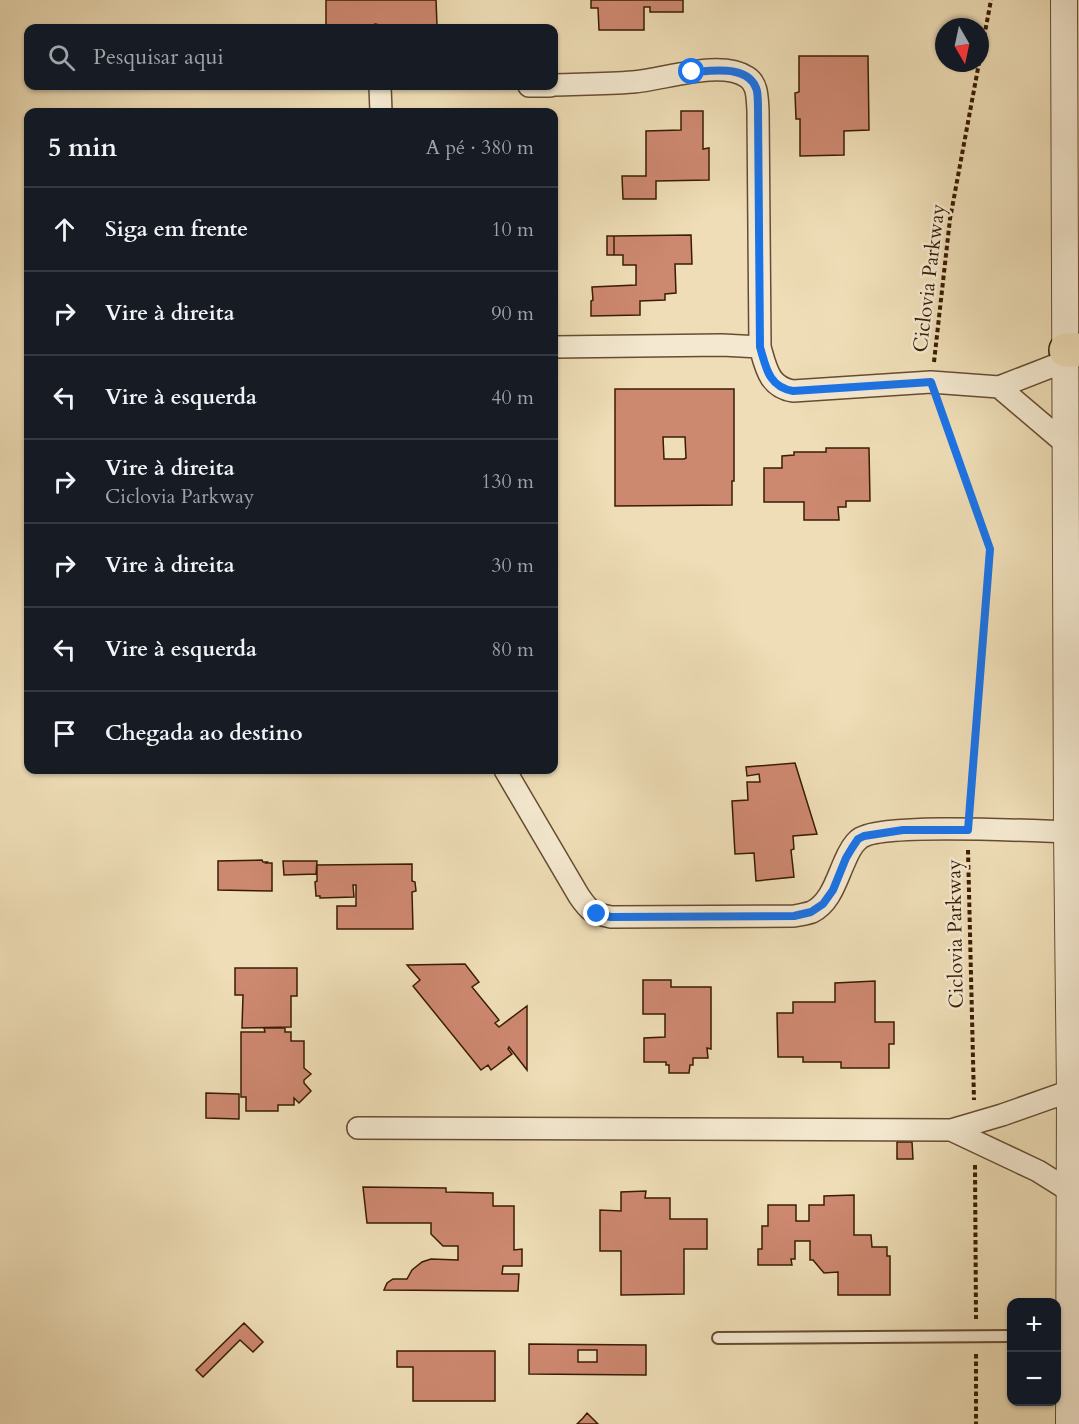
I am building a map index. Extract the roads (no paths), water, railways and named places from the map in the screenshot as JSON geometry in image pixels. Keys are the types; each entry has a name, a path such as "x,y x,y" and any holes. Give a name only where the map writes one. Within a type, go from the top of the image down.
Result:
{"street":[{"path":"1064,0 1071,359 1066,444 1070,1191 1063,1336 1069,1424"},
{"path":"558,85 636,82 692,72 721,70 740,73 753,83 757,91 758,110 760,347 764,362 778,386 793,391 931,382 999,387 1071,359"},
{"path":"380,90 381,108"},
{"path":"558,346 722,345 760,347"},
{"path":"999,387 1066,444"},
{"path":"507,774 588,909 611,917 794,916 811,912 823,904 833,890 846,858 858,839 864,836 903,830 1067,832"},
{"path":"975,1132 1030,1106 1070,1091"},
{"path":"358,1128 951,1130 975,1132 1070,1191"}],"lane":[{"path":"718,1338 1007,1336"}]}
